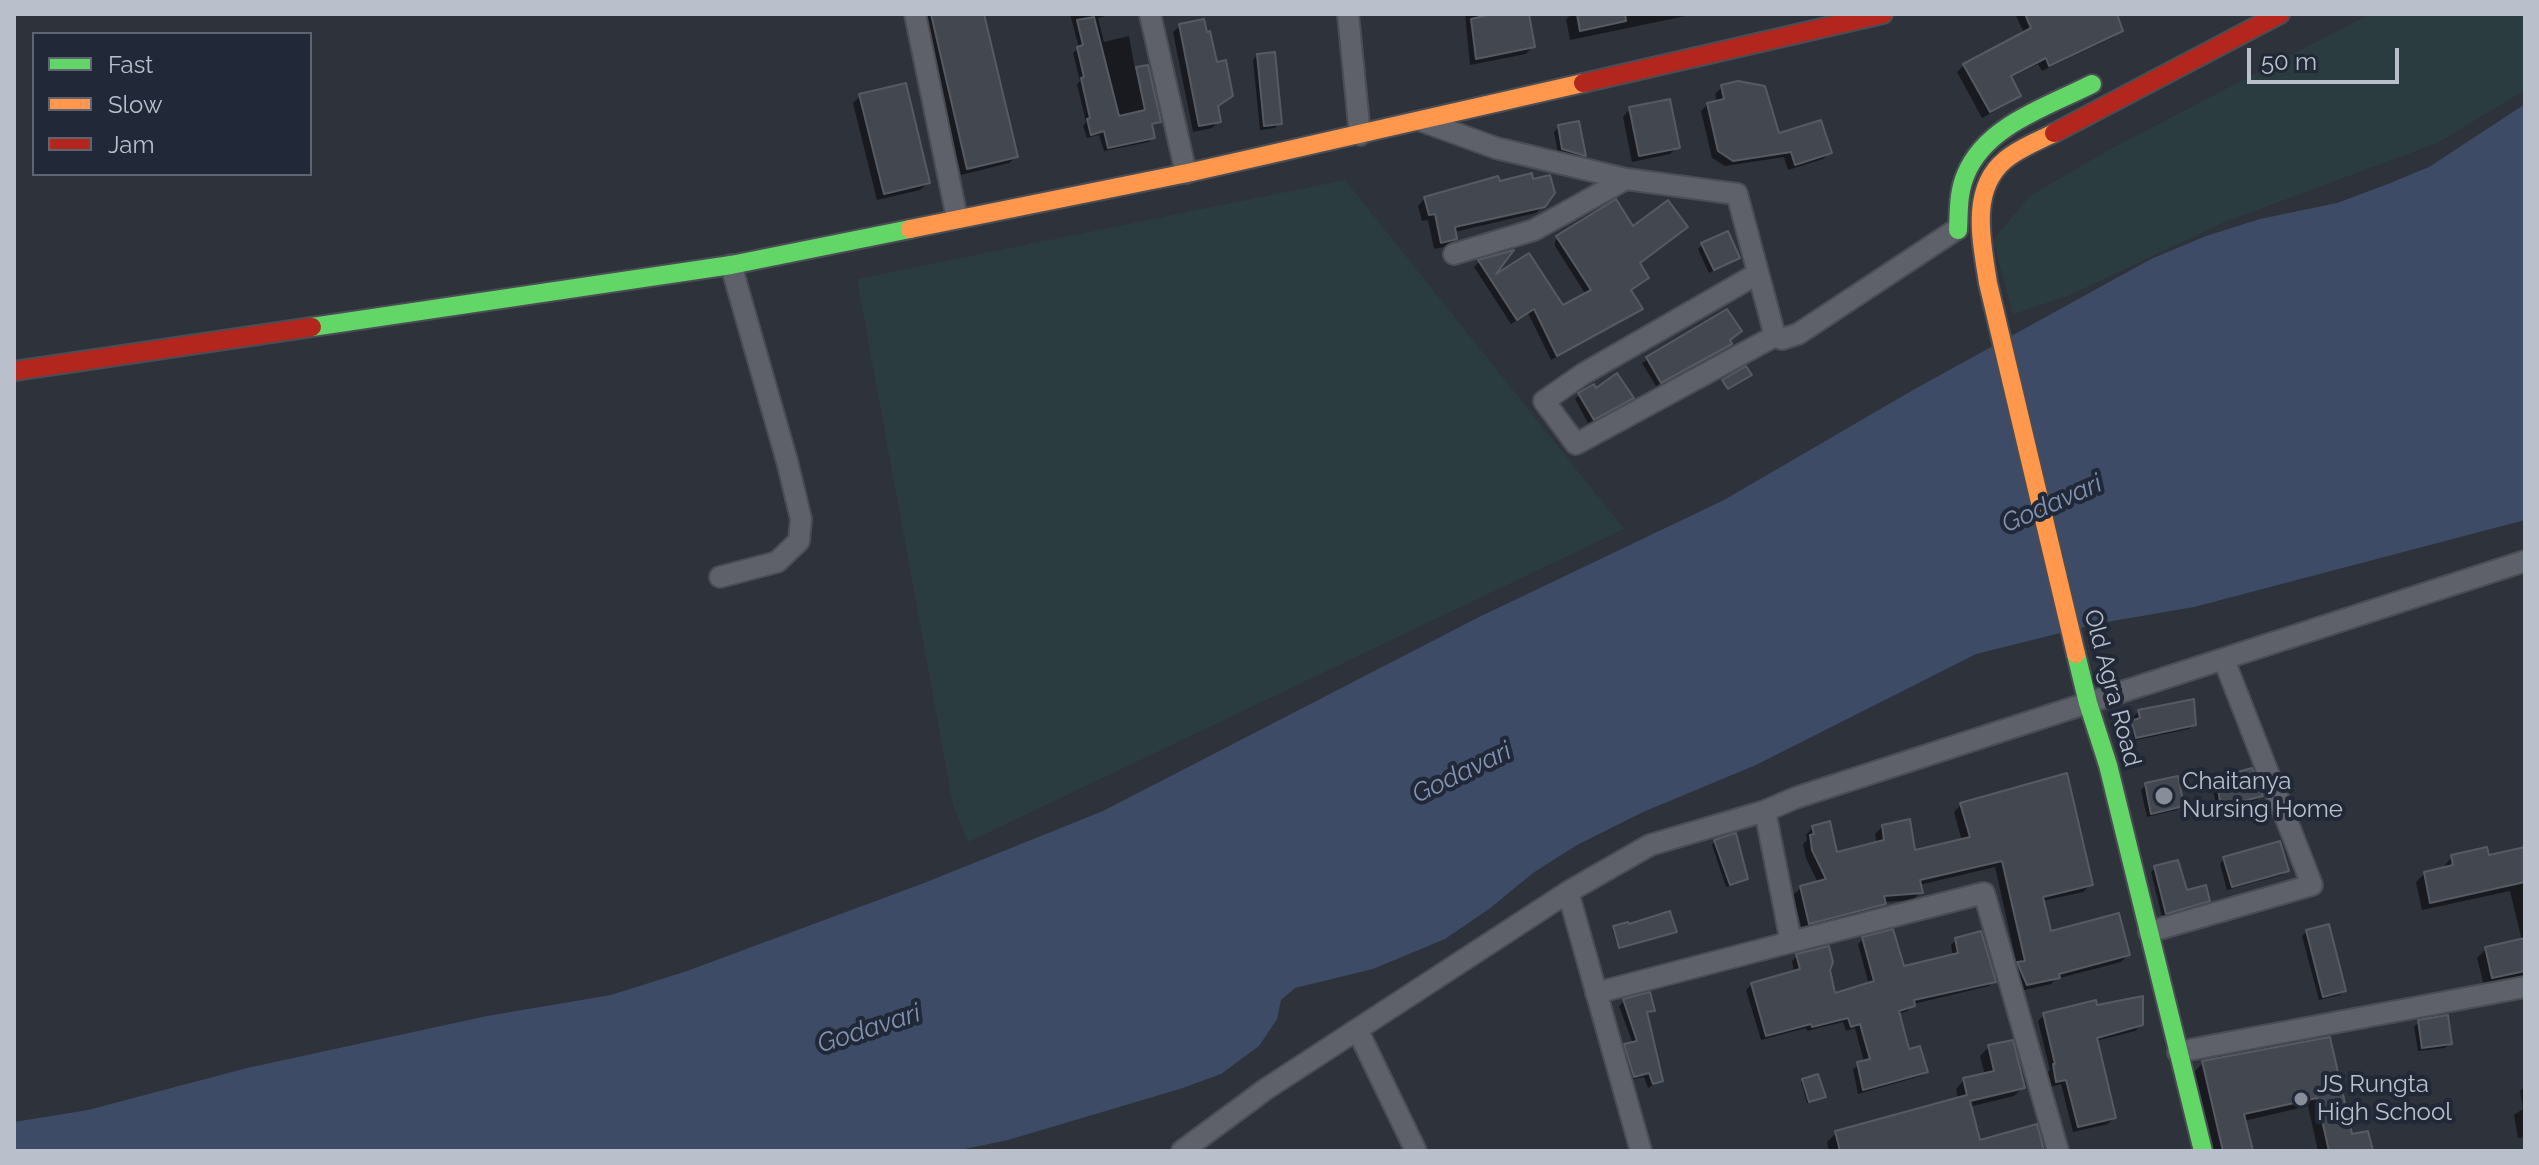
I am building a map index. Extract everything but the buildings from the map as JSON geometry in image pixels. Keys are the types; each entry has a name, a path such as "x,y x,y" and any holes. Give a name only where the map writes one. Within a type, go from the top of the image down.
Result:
{"main road":[{"path":"14,371 731,265 1186,173 1883,14"},
{"name":"Old Agra Road","path":"2203,1151 2108,765 2088,703 1988,283 1981,235 1982,198 1991,176 2007,158 2280,14"},
{"path":"1957,229 1961,180 1969,162 1984,145 2008,128 2103,78"},
{"name":"Old Agra Road","path":"1957,229 1961,244 1988,283"}],"street":[{"path":"915,14 957,218"},
{"path":"1150,14 1186,173"},
{"path":"1348,14 1360,135"},
{"path":"1422,121 1496,148 1626,179 1737,194 1775,336"},
{"path":"1454,254 1534,230 1626,179"},
{"path":"1775,336 1782,339 1798,334 1957,229"},
{"path":"720,577 777,562 799,541 801,519 731,265"},
{"path":"1757,274 1583,374 1544,401 1576,444 1775,336"},
{"path":"1182,1151 1266,1089 1568,892 1650,845 1765,811 1795,798 2525,561"},
{"path":"2149,932 2312,885 2224,660"},
{"path":"1765,811 1791,942"},
{"path":"1568,892 1641,1151"},
{"path":"1596,993 1984,893 2058,1151"},
{"path":"2178,1052 2525,987"},
{"path":"1358,1031 1416,1151"}],"shaded area":[{"path":"2370,14 2525,14 2525,90 2437,143 2222,223 2070,295 2013,314 1993,240 2030,196 2107,151"},
{"path":"1345,180 1624,529 968,842 953,805 857,279"}],"water":[{"name":"Godavari","path":"2525,104 2525,520 2194,607 2101,623 1976,654 1756,765 1643,812 1577,845 1533,873 1489,909 1445,939 1373,969 1295,988 1281,1000 1277,1019 1259,1046 1221,1074 1008,1140 955,1151 14,1151 14,1122 88,1110 247,1068 487,1016 611,995 687,971 924,883 1103,811 1479,617 1724,500 1913,390 2151,259 2206,236 2260,219 2337,203 2388,184 2429,167"}],"traffic: fast":[{"path":"1958,230 1963,181 1975,157 1988,142 2020,119 2092,84"},
{"path":"312,327 731,265 910,229"},
{"path":"2076,654 2108,765 2203,1151"}],"traffic: slow":[{"path":"910,229 1192,172 1583,83"},
{"path":"2054,133 2016,152 1994,172 1982,202 1981,234 1988,283 2076,654"}],"traffic: jam":[{"path":"1583,83 1883,14"},
{"path":"2054,133 2280,14"},
{"path":"14,371 312,327"}],"place":[{"name":"Chaitanya Nursing Home","path":"2164,796"},
{"name":"JS Rungta High School","path":"2301,1099"}]}
